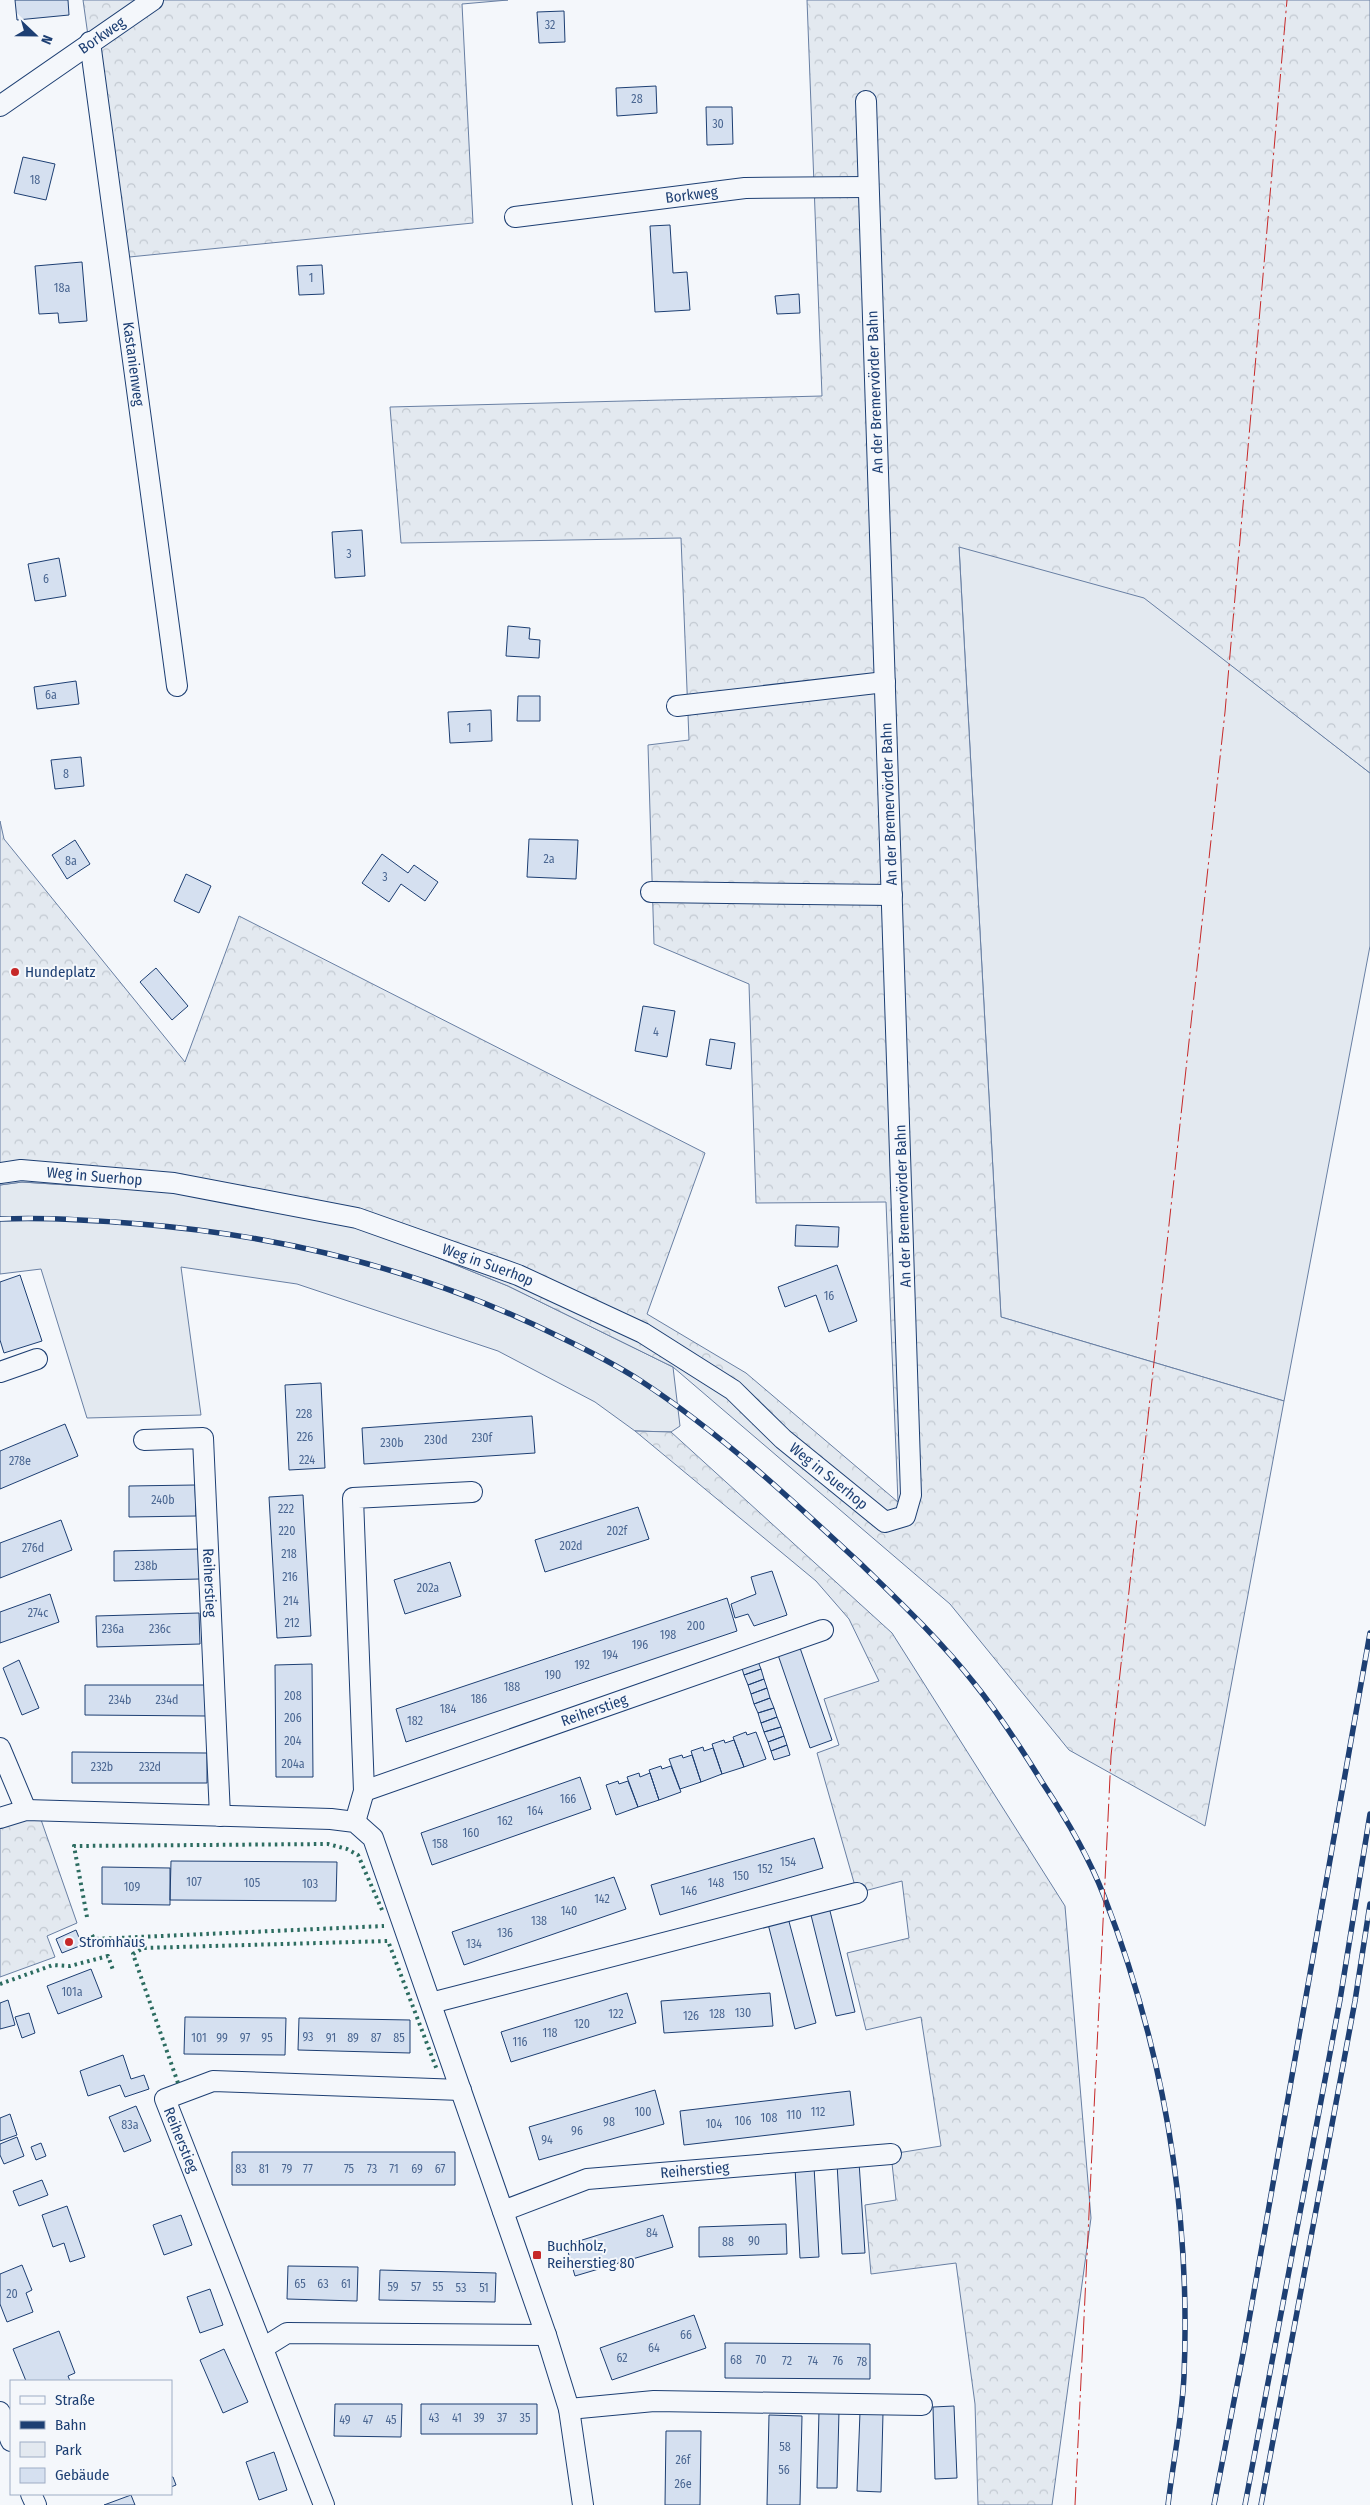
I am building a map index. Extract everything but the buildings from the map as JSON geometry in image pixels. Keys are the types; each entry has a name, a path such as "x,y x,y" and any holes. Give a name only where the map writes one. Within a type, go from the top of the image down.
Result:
{"street":[{"name":"Borkweg","path":"0,106 153,0"},
{"name":"Kastanienweg","path":"90,42 177,686"},
{"name":"An der Bremervörder Bahn","path":"866,101 911,1495 905,1516"},
{"name":"Borkweg","path":"515,217 745,188 868,187"},
{"path":"677,706 885,682"},
{"name":"An der Bremervörder Bahn","path":"651,892 892,895"},
{"name":"Weg in Suerhop","path":"0,1173 21,1170 174,1183 357,1218 518,1275 643,1333 733,1390 783,1439 885,1522 905,1516"},
{"path":"0,1372 37,1360"},
{"name":"Reiherstieg","path":"144,1440 203,1438 220,1816"},
{"path":"355,1822 364,1791 353,1498 472,1492"},
{"name":"Reiherstieg","path":"364,1791 824,1630"},
{"path":"0,1748 26,1810"},
{"path":"0,1818 26,1810 331,1819 355,1822 373,1838 570,2409 583,2505"},
{"path":"431,2003 857,1893"},
{"name":"Reiherstieg","path":"324,2505 165,2099 213,2082 461,2090"},
{"name":"Reiherstieg","path":"503,2211 587,2180 891,2154"},
{"path":"263,2348 287,2333 546,2335"},
{"path":"570,2409 654,2400 922,2406"},
{"path":"0,2412 10,2438"}],"green space":[{"path":"83,0 508,0 462,4 473,223 119,258"},
{"path":"807,0 1370,0 1370,773 1144,598 959,547 1001,1317 1284,1401 1205,1826 1069,1750 950,1604 673,1367 508,1286 357,1225 177,1192 22,1182 0,1185 0,821 4,839 185,1062 239,916 705,1153 647,1314 746,1373 898,1502 886,1202 756,1203 749,984 654,944 648,745 689,740 681,538 401,543 390,407 822,396"},
{"path":"959,546 1144,597 1370,773 1370,946 1284,1401 1001,1317"},
{"path":"22,1182 177,1192 357,1225 508,1286 673,1367 680,1426 671,1432 635,1431 595,1402 498,1351 297,1284 181,1267 201,1415 87,1418 41,1269 0,1274 0,1185"},
{"path":"635,1431 671,1432 892,1633 1065,1906 1091,2218 1052,2505 978,2505 975,2404 956,2263 871,2274 865,2205 896,2200 891,2154 941,2146 921,2017 866,2030 847,1953 909,1938 902,1881 857,1893 817,1753 839,1745 824,1699 879,1681 849,1619 816,1581"},
{"path":"38,1811 77,1923 47,1936 55,1957 0,1977 0,1818"}],"railway":[{"path":"0,1219 87,1220 122,1223 195,1230 303,1248 409,1276 461,1294 512,1315 622,1369 671,1402 729,1446 784,1493 864,1567 948,1652 1001,1719 1076,1837 1104,1896 1125,1954 1143,2013 1158,2072 1169,2132 1178,2192 1183,2253 1185,2314 1184,2376 1168,2505"},
{"path":"1214,2505 1243,2354 1370,1633"},
{"path":"1245,2505 1340,2000 1370,1814"},
{"path":"1261,2505 1355,2001 1370,1904"}],"hedge":[{"path":"87,1917 74,1846 328,1844 347,1849 358,1855 382,1910"},
{"path":"92,1935 94,1939 384,1926"},
{"path":"178,2083 133,1954 143,1948 388,1941 437,2070"},
{"path":"0,1984 53,1965 70,1966 108,1956 113,1970"}],"power":[{"path":"1075,2505 1111,1756 1225,712 1287,0"}],"place":[{"name":"Hundeplatz","path":"15,972"},
{"name":"Stromhaus","path":"69,1942"},
{"name":"Buchholz, Reiherstieg 80","path":"537,2255"}]}
